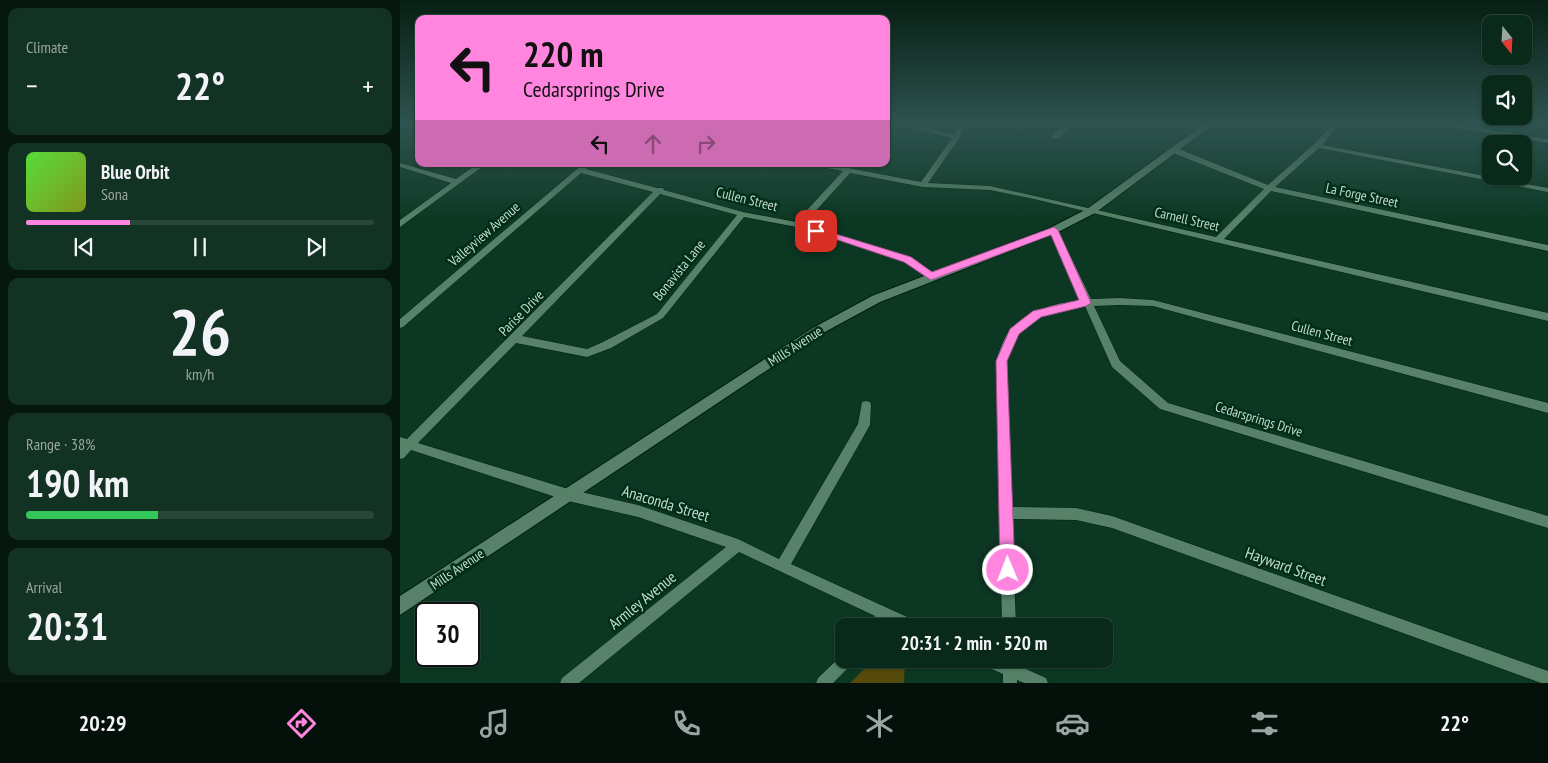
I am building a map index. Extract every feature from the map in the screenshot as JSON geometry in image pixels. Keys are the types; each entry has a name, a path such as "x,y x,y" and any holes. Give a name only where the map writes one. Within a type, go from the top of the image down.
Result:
{"street":[{"path":"923,185 943,156"},
{"name":"Mills Avenue","path":"400,606 817,331 876,299 931,276 1054,230 1091,211 1169,156"},
{"name":"La Forge Street","path":"1188,156 1269,188 1548,248"},
{"path":"1218,240 1269,188 1306,156"},
{"path":"1369,156 1548,190"},
{"path":"400,165 457,182"},
{"path":"400,224 478,167"},
{"name":"Cullen Street","path":"583,167 742,214 798,225 908,259 931,276"},
{"name":"Valleyview Avenue","path":"400,324 583,167"},
{"name":"Carnell Street","path":"830,167 923,185 990,188 1548,317"},
{"path":"798,225 847,171"},
{"name":"Parise Drive","path":"400,454 405,443 516,339 660,190"},
{"name":"Bonavista Lane","path":"516,339 587,353 660,316 742,214"},
{"name":"Cedarsprings Drive","path":"1054,230 1086,303 1116,364 1164,406 1548,522"},
{"name":"Cullen Street","path":"1009,618 1002,361 1014,332 1037,314 1086,303 1126,300 1154,303 1548,408"},
{"path":"782,567 864,424 866,405"},
{"name":"Anaconda Street","path":"405,443 568,495 638,511 738,545 893,618"},
{"name":"Hayward Street","path":"1006,513 1076,514 1112,522 1548,678"},
{"name":"Armley Avenue","path":"567,683 738,545"},
{"path":"881,618 884,614"},
{"path":"823,683 838,668"},
{"path":"1010,670 1041,683"}],"shaded area":[{"path":"865,668 905,668 904,683 850,683"}],"route":[{"path":"816,231 908,259 931,276 1054,230 1086,303 1060,307 1037,314 1014,332 1002,361 1008,570"}]}
